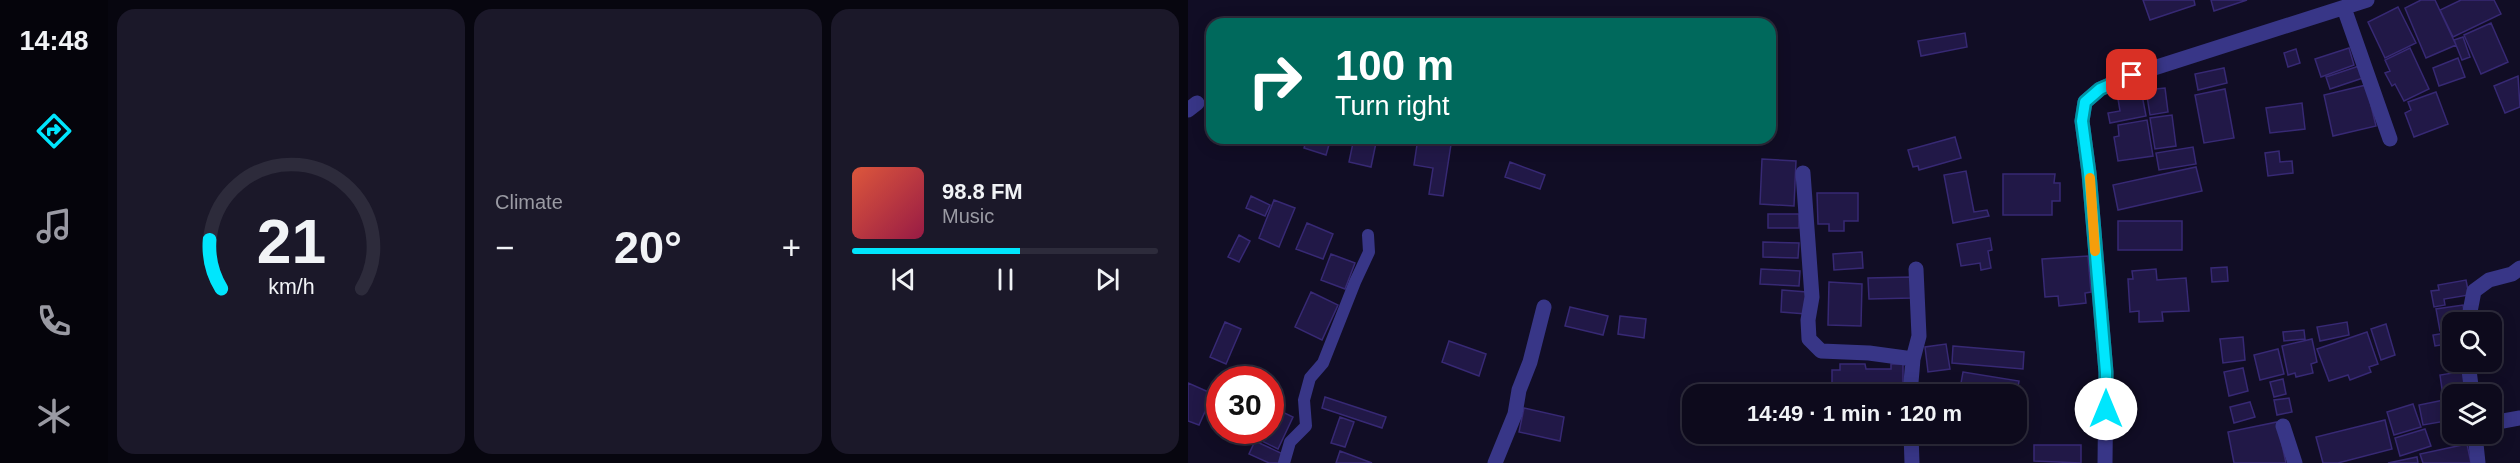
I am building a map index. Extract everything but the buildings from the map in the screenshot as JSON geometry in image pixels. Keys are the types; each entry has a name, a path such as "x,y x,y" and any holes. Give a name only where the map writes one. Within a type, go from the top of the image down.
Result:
{"street":[{"path":"2105,463 2106,372 2089,173 2082,121 2085,102 2100,89 2132,75 2367,0"},
{"path":"2344,8 2390,139"},
{"path":"1803,173 1812,297 1808,320 1809,339 1821,351 1869,353 1913,359"},
{"path":"2470,312 2474,291 2489,280 2512,274 2520,267"},
{"path":"1911,384 1913,359 1919,336 1916,269"},
{"path":"1495,463 1515,414 1519,390 1530,362 1544,307"},
{"path":"2502,421 2520,418"},
{"path":"2283,426 2295,463"},
{"path":"1911,444 1912,463"},
{"path":"2476,444 2478,463"}],"lane":[{"path":"1284,463 1290,442 1306,426 1304,400 1310,378 1323,363 1369,252 1368,235"}],"slow traffic":[{"path":"2090,178 2095,251"}],"route":[{"path":"2106,409 2106,372 2089,173 2082,121 2085,102 2100,89 2132,75"}]}
